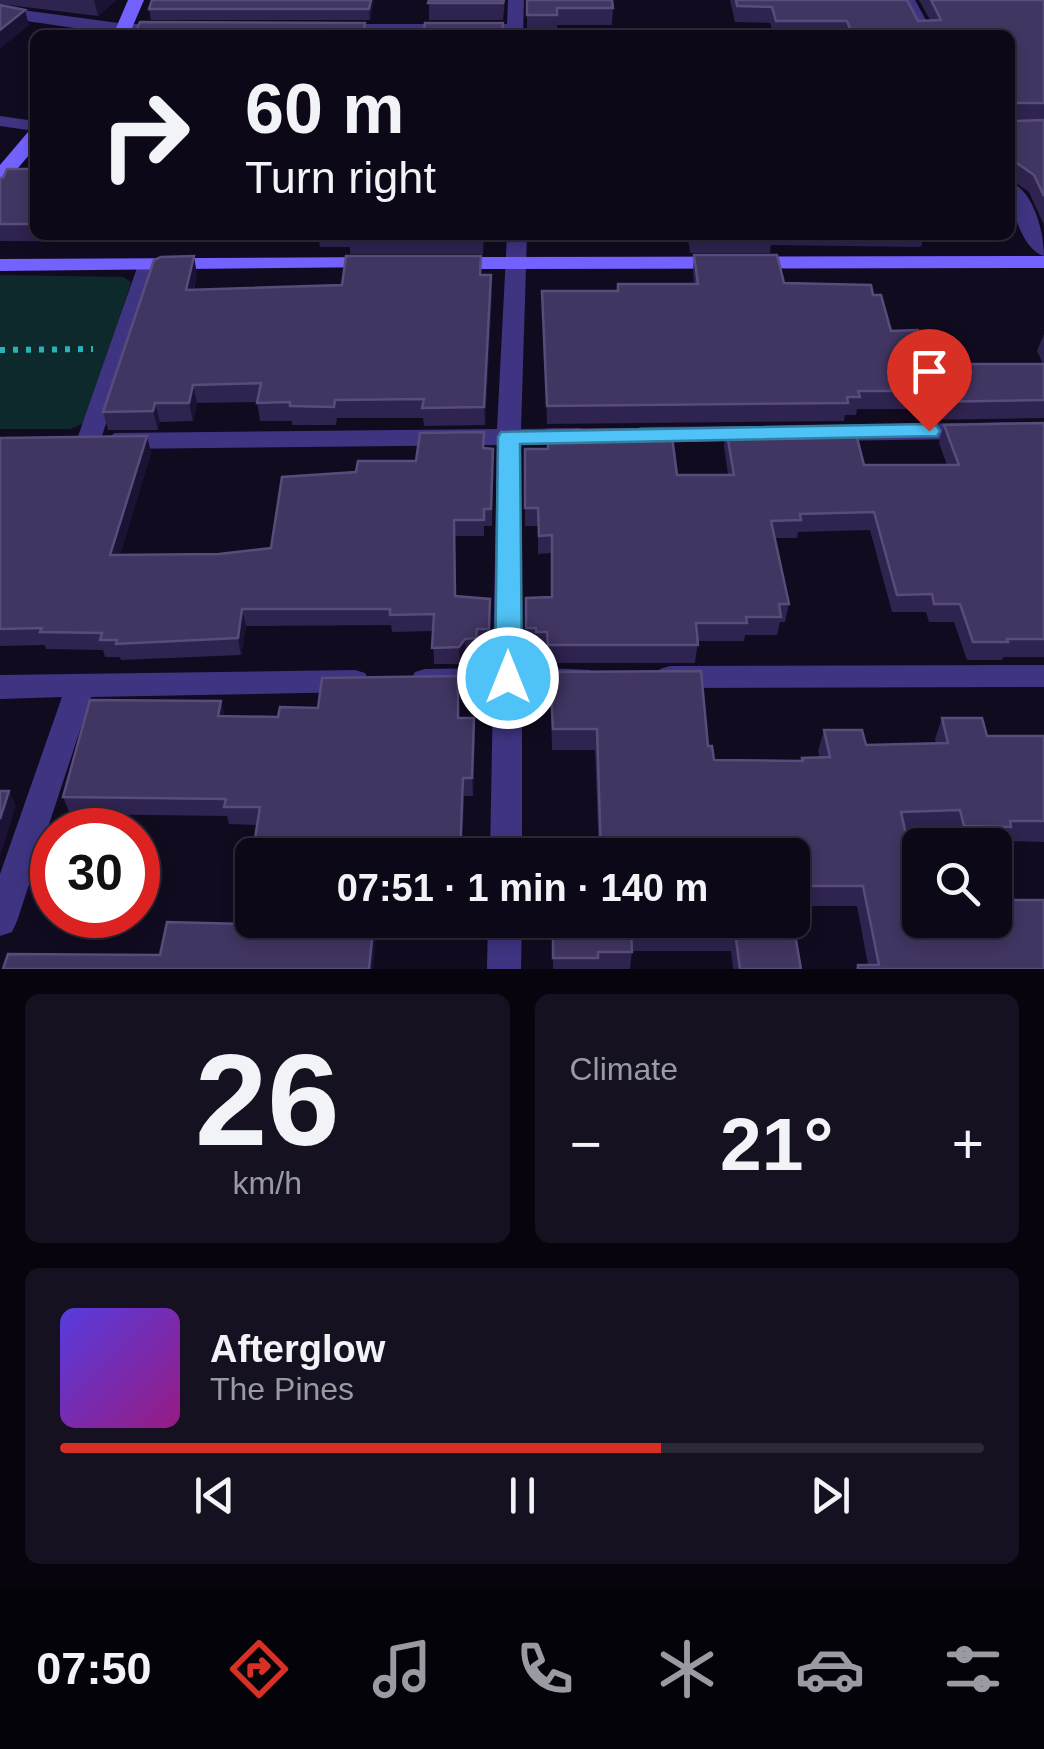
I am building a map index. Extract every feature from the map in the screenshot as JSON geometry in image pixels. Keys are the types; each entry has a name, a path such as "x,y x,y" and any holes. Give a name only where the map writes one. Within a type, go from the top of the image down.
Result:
{"street":[{"path":"125,30 136,0"},
{"path":"516,0 516,30"},
{"path":"907,0 923,30"},
{"path":"0,12 112,30"},
{"path":"165,30 185,29"},
{"path":"321,29 386,30"},
{"path":"0,120 30,125"},
{"path":"0,178 30,142"},
{"path":"1015,197 1044,250"},
{"path":"506,838 509,437 517,240"},
{"path":"0,266 1044,262"},
{"path":"148,265 120,349 79,442 1044,430"},
{"path":"648,678 1044,676"},
{"path":"0,687 608,678"},
{"path":"0,920 80,686"},
{"path":"504,969 505,938"}],"path":[{"path":"0,350 120,349"}],"green space":[{"path":"0,275 123,277 131,282 88,421 71,429 0,429"}],"building":[{"path":"152,0 371,0 369,9 149,9"},
{"path":"429,0 504,0 428,3"},
{"path":"527,0 612,0 613,8 557,8 557,15 527,15"},
{"path":"736,0 907,0 918,21 941,20 931,0 1044,0 1044,103 1015,103 1015,30 851,30 847,21 776,21 772,7 737,6"},
{"path":"0,5 25,10 0,30"},
{"path":"140,22 365,23 364,30 136,30"},
{"path":"425,23 503,23 502,30 424,30"},
{"path":"1044,120 1044,196 1034,175 1015,162 1015,121"},
{"path":"7,169 30,169 30,224 0,224 0,178"},
{"path":"694,255 777,255 784,283 871,285 873,295 881,295 891,331 918,330 929,364 1044,364 1044,400 925,402 921,391 858,391 860,397 847,397 848,403 547,406 542,291 618,291 618,284 698,284"},
{"path":"194,256 186,290 342,285 346,256 481,256 480,275 491,275 484,407 422,408 424,399 335,400 334,407 257,403 261,383 193,385 189,403 155,403 153,411 103,412 154,260"},
{"path":"1044,423 1044,639 973,642 960,604 934,604 932,594 897,595 874,512 800,514 801,520 771,521 789,604 779,604 781,617 746,617 747,623 696,623 698,645 548,645 547,632 526,628 526,598 552,597 552,535 539,536 538,508 525,508 525,449 548,449 548,430 671,429 677,475 734,475 726,428 854,426 864,465 959,465 944,425"},
{"path":"484,432 483,448 493,449 491,509 484,509 484,520 454,520 455,596 490,599 489,629 477,629 476,638 465,639 459,647 432,648 434,614 390,615 390,609 242,609 238,638 116,644 117,640 100,640 102,633 0,629 0,438 147,436 110,555 219,554 271,548 282,477 356,472 358,461 416,461 420,433"},
{"path":"701,671 708,746 712,746 714,760 803,761 802,758 830,757 824,730 862,730 866,745 948,743 942,718 982,718 987,736 1044,736 1044,821 1010,821 1011,827 964,826 960,810 901,812 904,828 902,938 1012,938 1012,900 1044,900 1044,969 858,969 858,965 879,965 863,886 810,886 810,838 600,838 597,729 553,729 550,672"},
{"path":"458,676 458,718 474,718 472,778 463,778 461,838 255,838 260,807 224,807 226,799 63,797 90,700 221,701 218,716 278,717 280,707 318,708 322,678"},
{"path":"0,791 9,791 0,819"},
{"path":"167,922 235,924 235,938 372,938 369,969 3,969 8,954 160,955"},
{"path":"553,938 631,938 632,952 598,952 598,958 553,958"},
{"path":"736,938 796,938 801,969 740,969"}],"route":[{"path":"508,678 509,437 929,431"}]}
